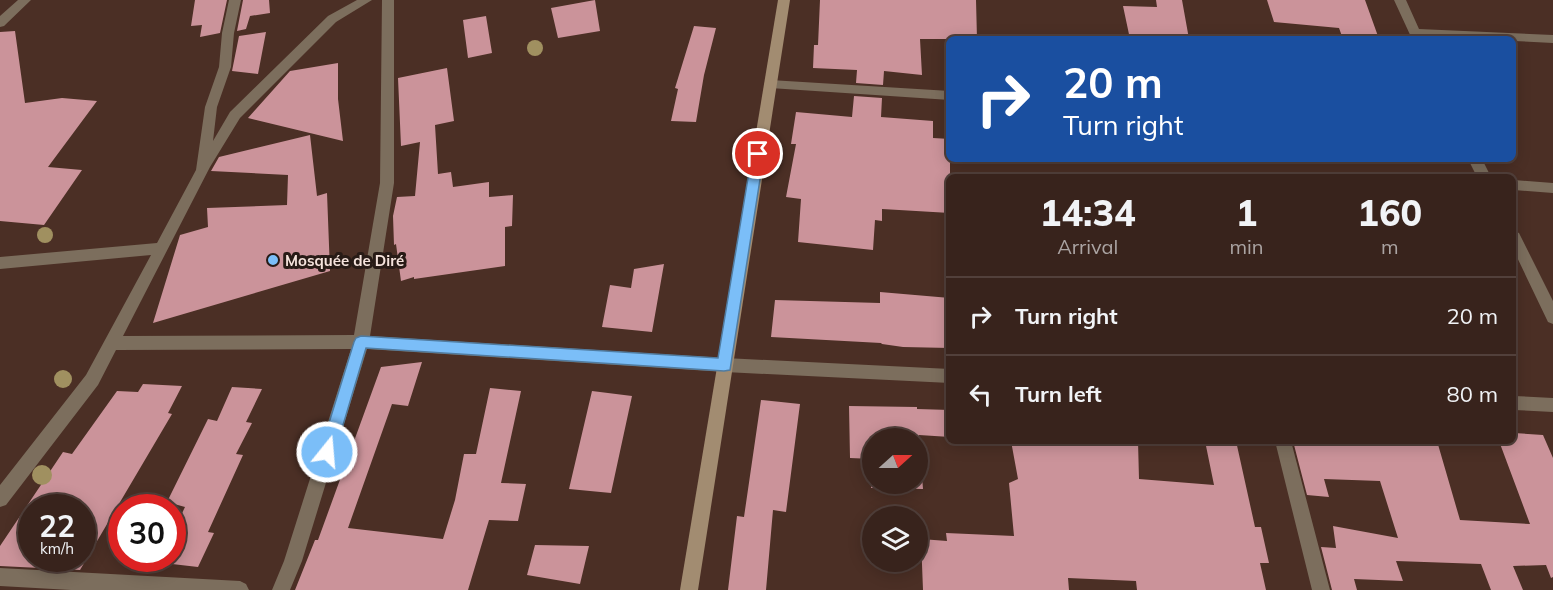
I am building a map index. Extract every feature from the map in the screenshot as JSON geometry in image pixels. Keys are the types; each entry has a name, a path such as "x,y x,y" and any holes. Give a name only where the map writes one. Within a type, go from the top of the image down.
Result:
{"main road":[{"path":"689,590 784,0"}],"street":[{"path":"0,23 25,0"},
{"path":"203,170 211,108 225,67 228,33 235,0"},
{"path":"0,499 92,380 203,170 235,115 332,19 366,0"},
{"path":"281,590 293,561 361,342 387,183 388,0"},
{"path":"1400,0 1417,36"},
{"path":"1516,38 1553,39"},
{"path":"770,84 946,96"},
{"path":"1516,185 1553,188"},
{"path":"1516,241 1553,317"},
{"path":"0,263 162,248"},
{"path":"112,343 361,342 724,365 946,376"},
{"path":"1516,403 1553,405"},
{"path":"1284,444 1321,590"},
{"path":"0,577 240,590"}],"building":[{"path":"195,0 227,0 220,33 200,37 202,25 191,26"},
{"path":"243,0 269,0 270,13 250,16 246,29 237,31"},
{"path":"595,0 600,31 558,38 551,8"},
{"path":"820,0 976,0 977,36 920,39 922,75 884,71 883,85 856,83 857,70 813,68 814,45 818,45"},
{"path":"1156,0 1182,0 1188,36 1129,36 1123,6 1157,7"},
{"path":"1267,0 1365,0 1378,36 1342,36 1339,28 1274,22"},
{"path":"486,16 492,53 468,58 463,20"},
{"path":"694,26 716,28 704,75 696,122 671,121 678,89 675,88"},
{"path":"15,31 25,103 62,98 97,101 48,167 82,170 44,225 0,221 0,32"},
{"path":"266,32 258,74 232,71 239,36"},
{"path":"338,63 338,99 343,141 248,118 290,71"},
{"path":"447,68 454,121 435,125 438,174 451,172 453,187 489,182 489,197 513,195 512,226 505,227 505,266 414,279 414,277 401,281 396,244 394,245 393,216 397,197 415,196 420,142 401,146 398,78"},
{"path":"854,96 882,98 881,117 933,121 933,138 946,139 946,162 950,162 950,174 946,174 946,213 882,209 882,221 875,220 873,250 798,242 801,199 786,197 796,144 791,144 796,112 852,117"},
{"path":"310,135 317,196 327,193 330,271 153,323 180,235 208,227 207,208 287,205 288,175 211,171 219,157"},
{"path":"664,264 652,332 602,327 610,285 631,288 634,269"},
{"path":"880,292 946,298 946,348 771,337 775,300 880,303"},
{"path":"422,362 408,406 392,404 348,528 443,539 455,500 464,454 476,454 490,388 521,391 501,483 526,484 518,521 489,520 468,590 295,590 315,540 318,540 381,367"},
{"path":"143,384 182,386 168,413 172,414 125,494 108,494 108,523 96,543 96,494 35,494 63,452 72,454 117,391 138,392"},
{"path":"232,387 262,389 246,422 252,423 236,454 243,455 208,532 214,533 198,567 186,566 186,494 171,494 208,419 217,421"},
{"path":"592,391 632,396 611,493 569,489"},
{"path":"761,400 800,404 786,512 773,510 766,590 728,590 737,516 744,517"},
{"path":"849,406 946,410 946,437 928,436 928,428 862,428 862,459 850,458"},
{"path":"1516,433 1543,435 1553,458 1553,577 1551,578 1546,565 1513,566 1523,590 1491,590 1481,564 1396,561 1403,581 1354,579 1357,590 1332,590 1321,547 1336,548 1333,526 1398,538 1380,481 1324,479 1329,497 1307,495 1294,444 1438,444 1460,520 1530,524 1500,444 1516,444"},
{"path":"1012,444 1138,444 1139,479 1214,485 1206,444 1237,444 1255,527 1261,527 1269,563 1260,563 1266,590 1137,590 1136,581 1068,578 1069,590 923,590 922,572 928,572 928,540 947,541 946,533 1014,536 1009,483 1018,479"},
{"path":"18,519 18,567 0,566 0,546"},
{"path":"535,545 589,546 580,584 527,575"}],"place":[{"name":"Mosquée de Diré","path":"273,260"}],"route":[{"path":"327,452 361,342 724,365 758,154"}]}
